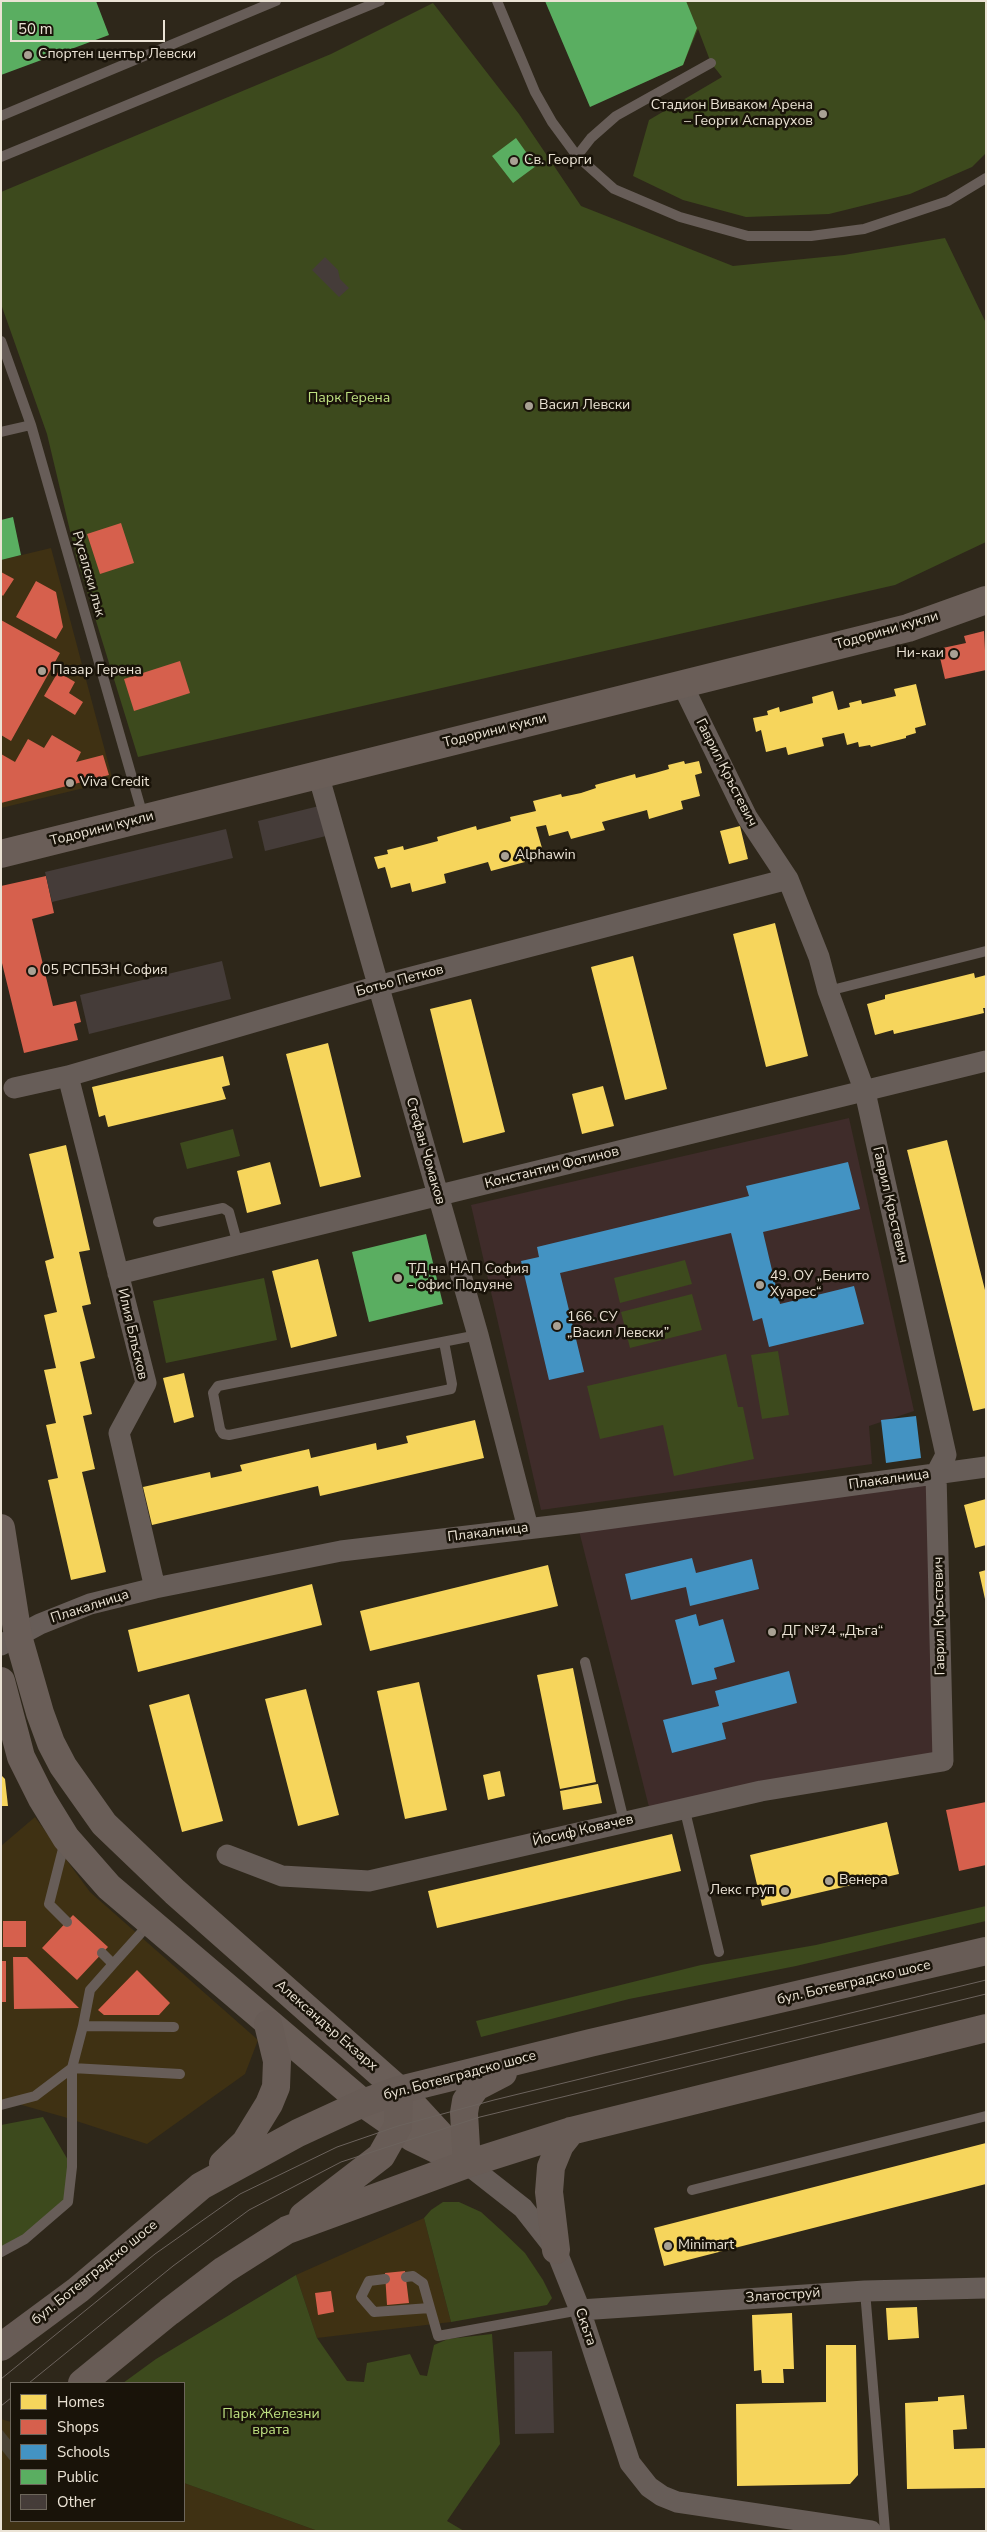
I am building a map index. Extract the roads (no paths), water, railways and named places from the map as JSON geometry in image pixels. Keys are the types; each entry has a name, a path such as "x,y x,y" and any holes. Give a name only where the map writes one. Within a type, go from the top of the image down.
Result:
{"main road":[{"name":"бул. Ботевградско шосе","path":"1,2348 78,2290 201,2186 298,2133 364,2103 399,2090 534,2057 986,1951"},
{"path":"201,2186 245,2143 273,2095 276,2087 277,2061 268,2024"},
{"path":"287,2230 467,2164 571,2131 984,2030"},
{"path":"467,2164 464,2113 466,2101 476,2087 534,2057"},
{"path":"83,2382 168,2312 224,2270 287,2230 316,2205 381,2156 398,2126 399,2090"},
{"path":"556,2250 549,2192 551,2167 560,2145 571,2131"}],"street":[{"name":"Тодорини кукли","path":"1,854 908,628 986,600"},
{"name":"Гаврил Кръстевич","path":"682,684 747,817 788,879 818,957 828,991 865,1092 946,1455 936,1474 943,1761"},
{"name":"Стефан Чомаков","path":"318,774 478,1335 528,1528"},
{"name":"Ботьо Петков","path":"14,1088 68,1076 378,986 788,879"},
{"name":"Константин Фотинов","path":"118,1274 986,1061"},
{"name":"Илия Блъсков","path":"68,1076 146,1384 119,1433 155,1588"},
{"name":"Плакалница","path":"10,1641 40,1624 90,1604 155,1588 341,1551 986,1467"},
{"name":"Александър Екзарх","path":"1,1528 10,1641 24,1661 51,1743 63,1766 104,1824 175,1892 399,2090 467,2164"},
{"path":"1,1682 21,1756 42,1799 66,1838 109,1887 268,2024 364,2103 413,2138 467,2164"},
{"name":"Йосиф Ковачев","path":"226,1855 282,1876 369,1881 684,1807 761,1791 943,1761"},
{"name":"Скъта","path":"467,2164 523,2208 556,2250 580,2310 630,2463 649,2487 662,2496 677,2502 871,2531"},
{"name":"Златоструй","path":"580,2310 865,2291 986,2288"}],"lane":[{"path":"1,116 276,1"},
{"path":"1,157 380,1"},
{"path":"497,1 535,92 552,122 577,156 614,189 680,217 748,236 811,236 864,229 948,201 986,178"},
{"path":"577,156 591,138 616,116 711,63"},
{"name":"Русалски лък","path":"1,341 31,425 144,817"},
{"path":"1,432 31,425"},
{"path":"828,991 986,951"},
{"path":"158,1222 223,1208 229,1212 238,1245"},
{"path":"444,1342 452,1384 450,1389 229,1435 224,1434 220,1430 213,1394 218,1386 478,1335"},
{"path":"585,1662 624,1821"},
{"path":"684,1807 719,1952"},
{"path":"66,1838 49,1904 67,1922"},
{"path":"1,2252 24,2239 68,2202 72,2167 72,2068 90,1990 150,1923"},
{"path":"102,1954 113,1964"},
{"path":"83,2026 174,2027"},
{"path":"1,2105 35,2096 72,2068 180,2074"},
{"path":"692,2190 986,2116"},
{"path":"406,2277 413,2276 423,2283 438,2336 580,2310"},
{"path":"385,2279 369,2281 361,2297 374,2312 430,2308"},
{"path":"865,2291 885,2531"}],"tunnel":[{"path":"1,2449 10,2442"}],"tram line":[{"path":"1,2379 155,2254 240,2194 337,2147 398,2126 494,2100 986,1980"},
{"path":"30,2382 173,2266 249,2210 341,2162 480,2117 986,1994"},
{"path":"1,2406 10,2399"}],"place":[{"name":"Спортен център Левски","path":"28,55"},
{"name":"Стадион Виваком Арена – Георги Аспарухов","path":"823,114"},
{"name":"Св. Георги","path":"514,161"},
{"name":"Васил Левски","path":"529,406"},
{"name":"Ни-каи","path":"954,654"},
{"name":"Пазар Герена","path":"42,671"},
{"name":"Viva Credit","path":"70,783"},
{"name":"Alphawin","path":"505,856"},
{"name":"05 РСПБЗН София","path":"32,971"},
{"name":"ТД на НАП София - офис Подуяне","path":"398,1278"},
{"name":"49. ОУ „Бенито Хуарес“","path":"760,1285"},
{"name":"166. СУ „Васил Левски”","path":"557,1326"},
{"name":"ДГ №74 „Дъга“","path":"772,1632"},
{"name":"Венера","path":"829,1881"},
{"name":"Лекс груп","path":"785,1891"},
{"name":"Minimart","path":"668,2246"}],"park label":[{"name":"Парк Герена","path":"349,399"},
{"name":"Парк Железни врата","path":"271,2424"}]}
